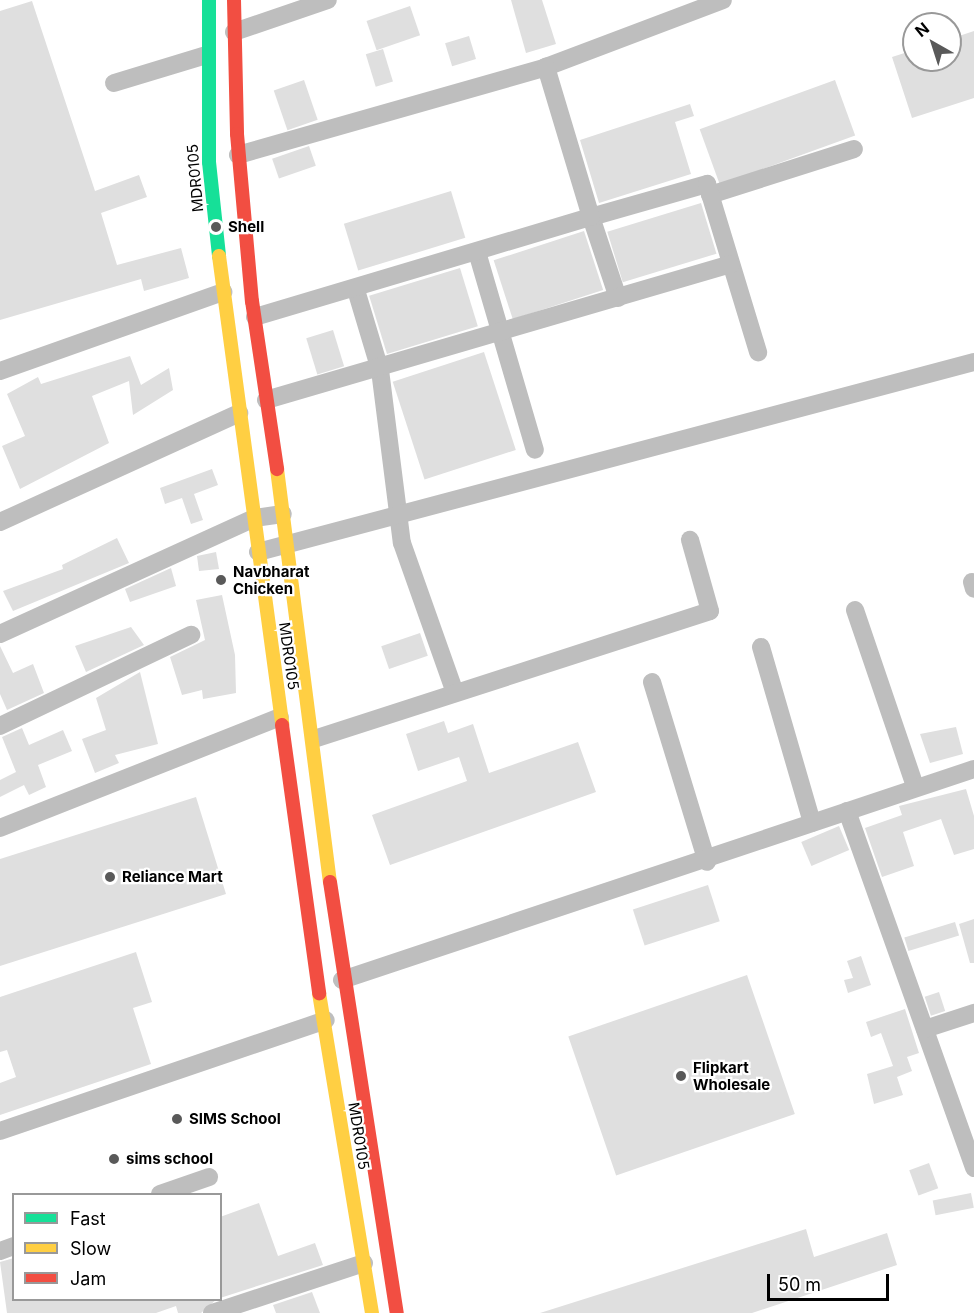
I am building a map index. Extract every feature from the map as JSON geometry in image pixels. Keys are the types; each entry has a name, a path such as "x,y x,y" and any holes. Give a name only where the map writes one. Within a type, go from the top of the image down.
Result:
{"main road":[{"name":"MDR0105","path":"208,0 206,55 209,162 223,292 280,717 372,1313"},
{"name":"MDR0105","path":"234,0 238,155 255,317 314,739 342,980 397,1313"}],"street":[{"path":"234,32 328,0"},
{"path":"238,155 546,67 682,7 723,0"},
{"path":"114,83 206,55"},
{"path":"546,67 618,298"},
{"path":"710,195 854,149"},
{"path":"255,317 356,290 591,217 707,184 758,352"},
{"path":"477,252 535,450"},
{"path":"266,400 380,370 731,264"},
{"path":"356,290 380,370 402,543 455,693"},
{"path":"0,371 223,292"},
{"path":"258,552 287,542 974,362"},
{"path":"0,522 239,413"},
{"path":"0,634 254,518 283,514"},
{"path":"314,739 710,611 690,540"},
{"path":"855,610 915,786"},
{"path":"0,726 191,635"},
{"path":"761,647 812,823"},
{"path":"652,682 707,862"},
{"path":"0,828 280,717"},
{"path":"342,980 707,862 915,786 974,769"},
{"path":"847,811 974,1168"},
{"path":"925,1029 974,1013"},
{"path":"0,1131 326,1020"},
{"path":"163,1193 209,1177"},
{"path":"212,1313 364,1263"}],"building":[{"path":"511,0 542,0 556,44 526,53"},
{"path":"32,1 95,191 139,175 147,197 101,213 117,265 181,248 189,278 144,291 141,279 0,320 0,11"},
{"path":"410,6 420,35 377,50 367,21"},
{"path":"974,31 974,98 912,118 892,57 902,54 902,72 962,72 962,35"},
{"path":"469,36 476,59 452,66 445,43"},
{"path":"383,49 393,82 376,87 366,54"},
{"path":"304,80 318,120 287,130 274,90"},
{"path":"835,80 855,135 720,185 700,129"},
{"path":"690,104 694,116 675,122 691,174 599,203 580,140"},
{"path":"309,146 316,166 279,179 272,159"},
{"path":"451,191 465,238 358,271 344,224"},
{"path":"701,203 716,254 623,282 607,232"},
{"path":"584,231 603,290 513,319 494,260"},
{"path":"460,268 478,326 387,354 369,296"},
{"path":"333,330 344,366 317,375 306,338"},
{"path":"484,352 516,450 425,480 393,382"},
{"path":"130,356 141,385 169,368 173,390 133,415 129,381 92,396 109,443 20,489 2,446 25,436 7,394 38,377 41,384"},
{"path":"212,469 218,485 194,494 203,520 191,524 182,498 165,504 160,488"},
{"path":"117,538 129,563 13,611 3,591 63,569 62,565"},
{"path":"216,552 219,569 199,571 197,556"},
{"path":"171,568 176,586 130,602 125,589"},
{"path":"222,595 235,655 236,693 203,699 202,690 182,695 170,657 205,640 196,600"},
{"path":"131,627 144,645 86,672 75,646"},
{"path":"420,633 428,656 389,669 381,646"},
{"path":"0,646 13,673 33,664 44,693 7,710 0,694"},
{"path":"140,672 158,744 115,755 119,763 95,773 82,739 106,730 96,698"},
{"path":"444,721 448,733 473,724 489,773 578,742 596,792 390,865 372,815 467,781 459,757 418,771 406,734"},
{"path":"956,727 963,754 930,763 920,734"},
{"path":"22,728 29,745 63,730 72,751 38,765 46,787 29,795 24,785 0,797 0,780 16,772 2,737"},
{"path":"966,789 974,816 974,849 954,855 941,819 903,832 914,866 882,877 865,828 902,815 899,806"},
{"name":"Reliance Mart","path":"196,797 226,894 0,966 0,859"},
{"path":"839,826 849,850 811,866 801,842"},
{"path":"708,885 720,921 645,946 633,909"},
{"path":"974,919 974,963 970,963 959,924"},
{"path":"955,922 959,935 908,951 904,937"},
{"path":"136,952 152,1002 133,1008 151,1064 0,1115 0,1083 16,1077 7,1050 0,1052 0,997"},
{"path":"861,956 871,985 848,993 844,980 853,978 847,961"},
{"name":"Flipkart Wholesale","path":"747,975 795,1114 616,1176 568,1037"},
{"path":"939,992 945,1011 931,1016 925,997"},
{"path":"905,1009 919,1053 907,1057 912,1071 897,1077 903,1095 874,1104 867,1074 893,1066 881,1033 871,1037 866,1022"},
{"path":"929,1163 938,1188 919,1196 909,1170"},
{"path":"971,1193 974,1208 936,1215 933,1200"},
{"path":"259,1203 278,1256 315,1243 323,1265 222,1297 222,1216"},
{"path":"806,1229 814,1257 887,1233 897,1265 752,1313 540,1313"},
{"path":"12,1259 12,1301 215,1301 201,1313 178,1313 176,1306 156,1313 7,1313 0,1262"},
{"path":"312,1292 320,1313 276,1313 273,1305"}],"traffic: fast":[{"path":"209,0 209,162 219,256"}],"traffic: slow":[{"path":"219,256 282,725"},
{"path":"277,469 330,882"},
{"path":"319,993 372,1313"}],"traffic: jam":[{"path":"234,0 237,134 252,301 277,469"},
{"path":"282,725 319,993"},
{"path":"330,882 397,1313"}],"place":[{"name":"Shell","path":"216,227"},
{"name":"Navbharat Chicken","path":"221,580"},
{"name":"Reliance Mart","path":"110,877"},
{"name":"Flipkart Wholesale","path":"681,1076"},
{"name":"SIMS School","path":"177,1119"},
{"name":"sims school","path":"114,1159"}]}
